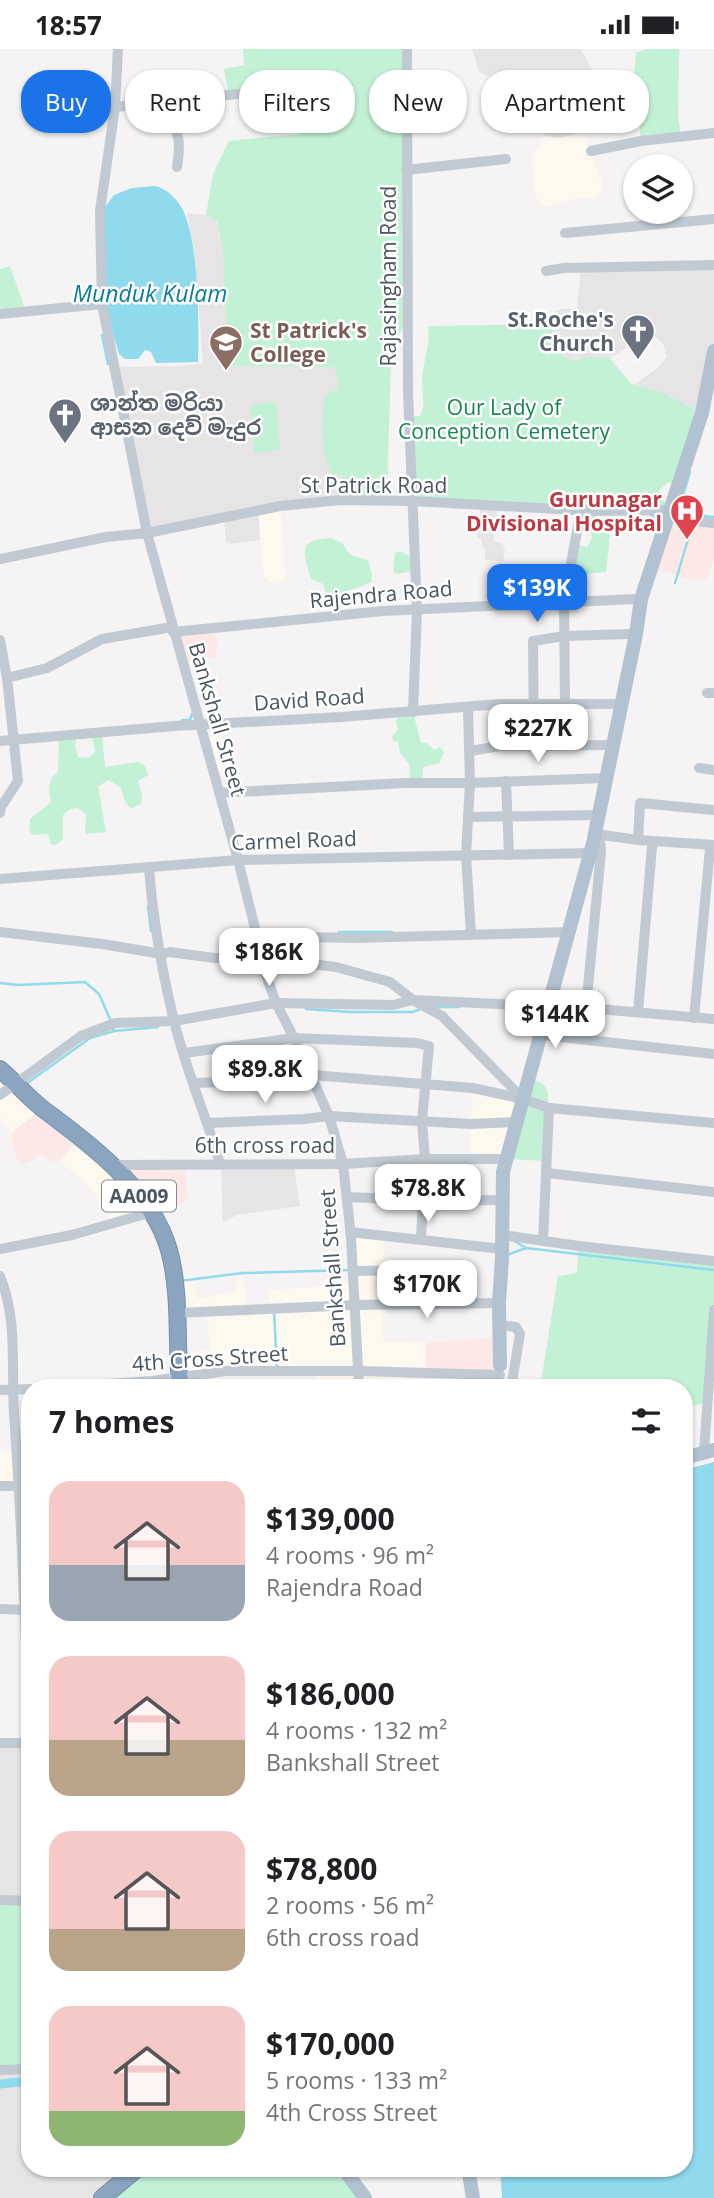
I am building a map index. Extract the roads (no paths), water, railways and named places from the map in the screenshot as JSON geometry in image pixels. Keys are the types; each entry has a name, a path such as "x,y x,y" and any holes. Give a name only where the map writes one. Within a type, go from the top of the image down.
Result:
{"highway":[{"name":"AA009","path":"0,1069 42,1108 112,1165 152,1212 169,1251 176,1313 179,1379"},
{"path":"102,2198 127,2177"}],"main road":[{"path":"501,1378 499,1303 502,1249 499,1200 503,1172 600,815 641,599 670,510 708,413 714,351"},
{"path":"350,2177 365,2198"},
{"path":"470,2177 473,2198"}],"street":[{"name":"Bankshall Street","path":"118,49 115,107 100,211 102,304 147,533 238,860 260,958 276,1003 329,1116 343,1164 359,1379"},
{"name":"Rajasingham Road","path":"407,49 408,392 417,610 412,712"},
{"path":"115,107 125,106"},
{"path":"176,133 177,167"},
{"path":"591,151 663,137 714,133"},
{"path":"407,170 506,159"},
{"path":"565,233 714,219"},
{"path":"546,271 564,268 714,265"},
{"path":"0,314 102,304"},
{"name":"St Patrick Road","path":"0,559 280,506 341,500 580,510 670,510"},
{"path":"565,703 565,601 580,510"},
{"path":"670,510 681,510 694,521 714,523"},
{"name":"Rajendra Road","path":"7,678 47,668 102,639 172,629 417,610 635,599"},
{"path":"534,747 533,641 564,636 630,634"},
{"path":"0,640 7,678 18,781 0,813"},
{"name":"David Road","path":"0,741 499,704 621,704"},
{"path":"468,708 470,751 466,783 466,855 471,935"},
{"path":"470,751 500,746 613,745"},
{"path":"699,768 714,770"},
{"path":"219,793 405,783 607,778"},
{"path":"506,781 509,855"},
{"path":"638,840 640,803 714,810"},
{"path":"468,817 600,815"},
{"name":"Carmel Road","path":"0,879 238,860 509,855 593,842 638,840 712,847"},
{"path":"586,1008 601,852 600,841 593,842"},
{"path":"638,1012 652,847"},
{"path":"694,1018 712,847"},
{"path":"149,868 154,922 174,1021 220,1164"},
{"path":"0,932 162,954 170,952 214,958 260,958 336,967 390,982 413,1000 442,1016 523,1099"},
{"path":"257,936 355,938 569,932"},
{"path":"0,1094 81,1036 115,1023 174,1021 276,1003 393,1005 413,1000 586,1008 714,1019"},
{"path":"542,1035 714,1054"},
{"path":"184,1053 294,1038 429,1046 422,1121 425,1160 421,1239"},
{"path":"194,1083 255,1081 312,1075 473,1088 549,1108 714,1123"},
{"path":"543,1240 549,1108"},
{"path":"208,1123 329,1116 471,1124 517,1122"},
{"name":"6th cross road","path":"112,1165 343,1164 501,1159"},
{"path":"547,1173 714,1192"},
{"path":"346,1197 424,1201 499,1200"},
{"path":"0,1249 72,1235 152,1212"},
{"path":"350,1232 502,1249 543,1240 714,1261"},
{"path":"353,1271 433,1269"},
{"path":"0,1276 11,1313 13,1389 21,1460"},
{"path":"176,1313 355,1305 499,1303"},
{"path":"709,1451 704,1424 714,1310"},
{"path":"500,1325 516,1327 520,1334 501,1378"},
{"name":"4th Cross Street","path":"192,1379 226,1371 359,1371 501,1378"},
{"path":"0,1390 21,1389"},
{"path":"0,1486 21,1486"},
{"path":"0,1609 21,1610"},
{"path":"0,1743 21,1744"},
{"path":"0,1900 21,1901"},
{"path":"0,2070 21,2069"}],"water":[{"name":"Munduk Kulam","path":"155,186 177,200 190,230 197,287 198,362 156,363 151,352 145,350 138,359 125,359 119,354 104,304 103,210 114,195 132,188"},
{"path":"714,1462 714,2198 502,2198 501,2177 693,2177 693,1468"}],"waterway":[{"path":"102,335 108,364"},
{"path":"685,506 684,492 690,472"},
{"path":"651,515 659,526"},
{"path":"694,515 714,517"},
{"path":"675,583 692,526"},
{"path":"182,720 190,720 192,714"},
{"path":"148,906 151,931"},
{"path":"339,932 392,932"},
{"path":"0,983 18,985 85,982 99,994 110,1019"},
{"path":"434,1007 459,1007"},
{"path":"306,1009 350,1012 412,1012 421,1009"},
{"path":"112,1026 114,1031 158,1027"},
{"path":"26,1084 90,1038 114,1031"},
{"path":"514,1241 526,1248 714,1270"},
{"path":"507,1255 526,1248"},
{"path":"179,1281 243,1273 350,1270"},
{"path":"274,1312 277,1367"},
{"path":"0,2084 21,2082"}],"place":[{"name":"St.Roche's Church","path":"638,361"},
{"name":"St Patrick's College","path":"226,372"},
{"name":"ශාන්ත මරියා ආසන දෙව් මැදුර","path":"65,445"},
{"name":"Gurunagar Divisional Hospital","path":"687,541"}],"park label":[{"name":"Our Lady of Conception Cemetery","path":"504,419"}]}
